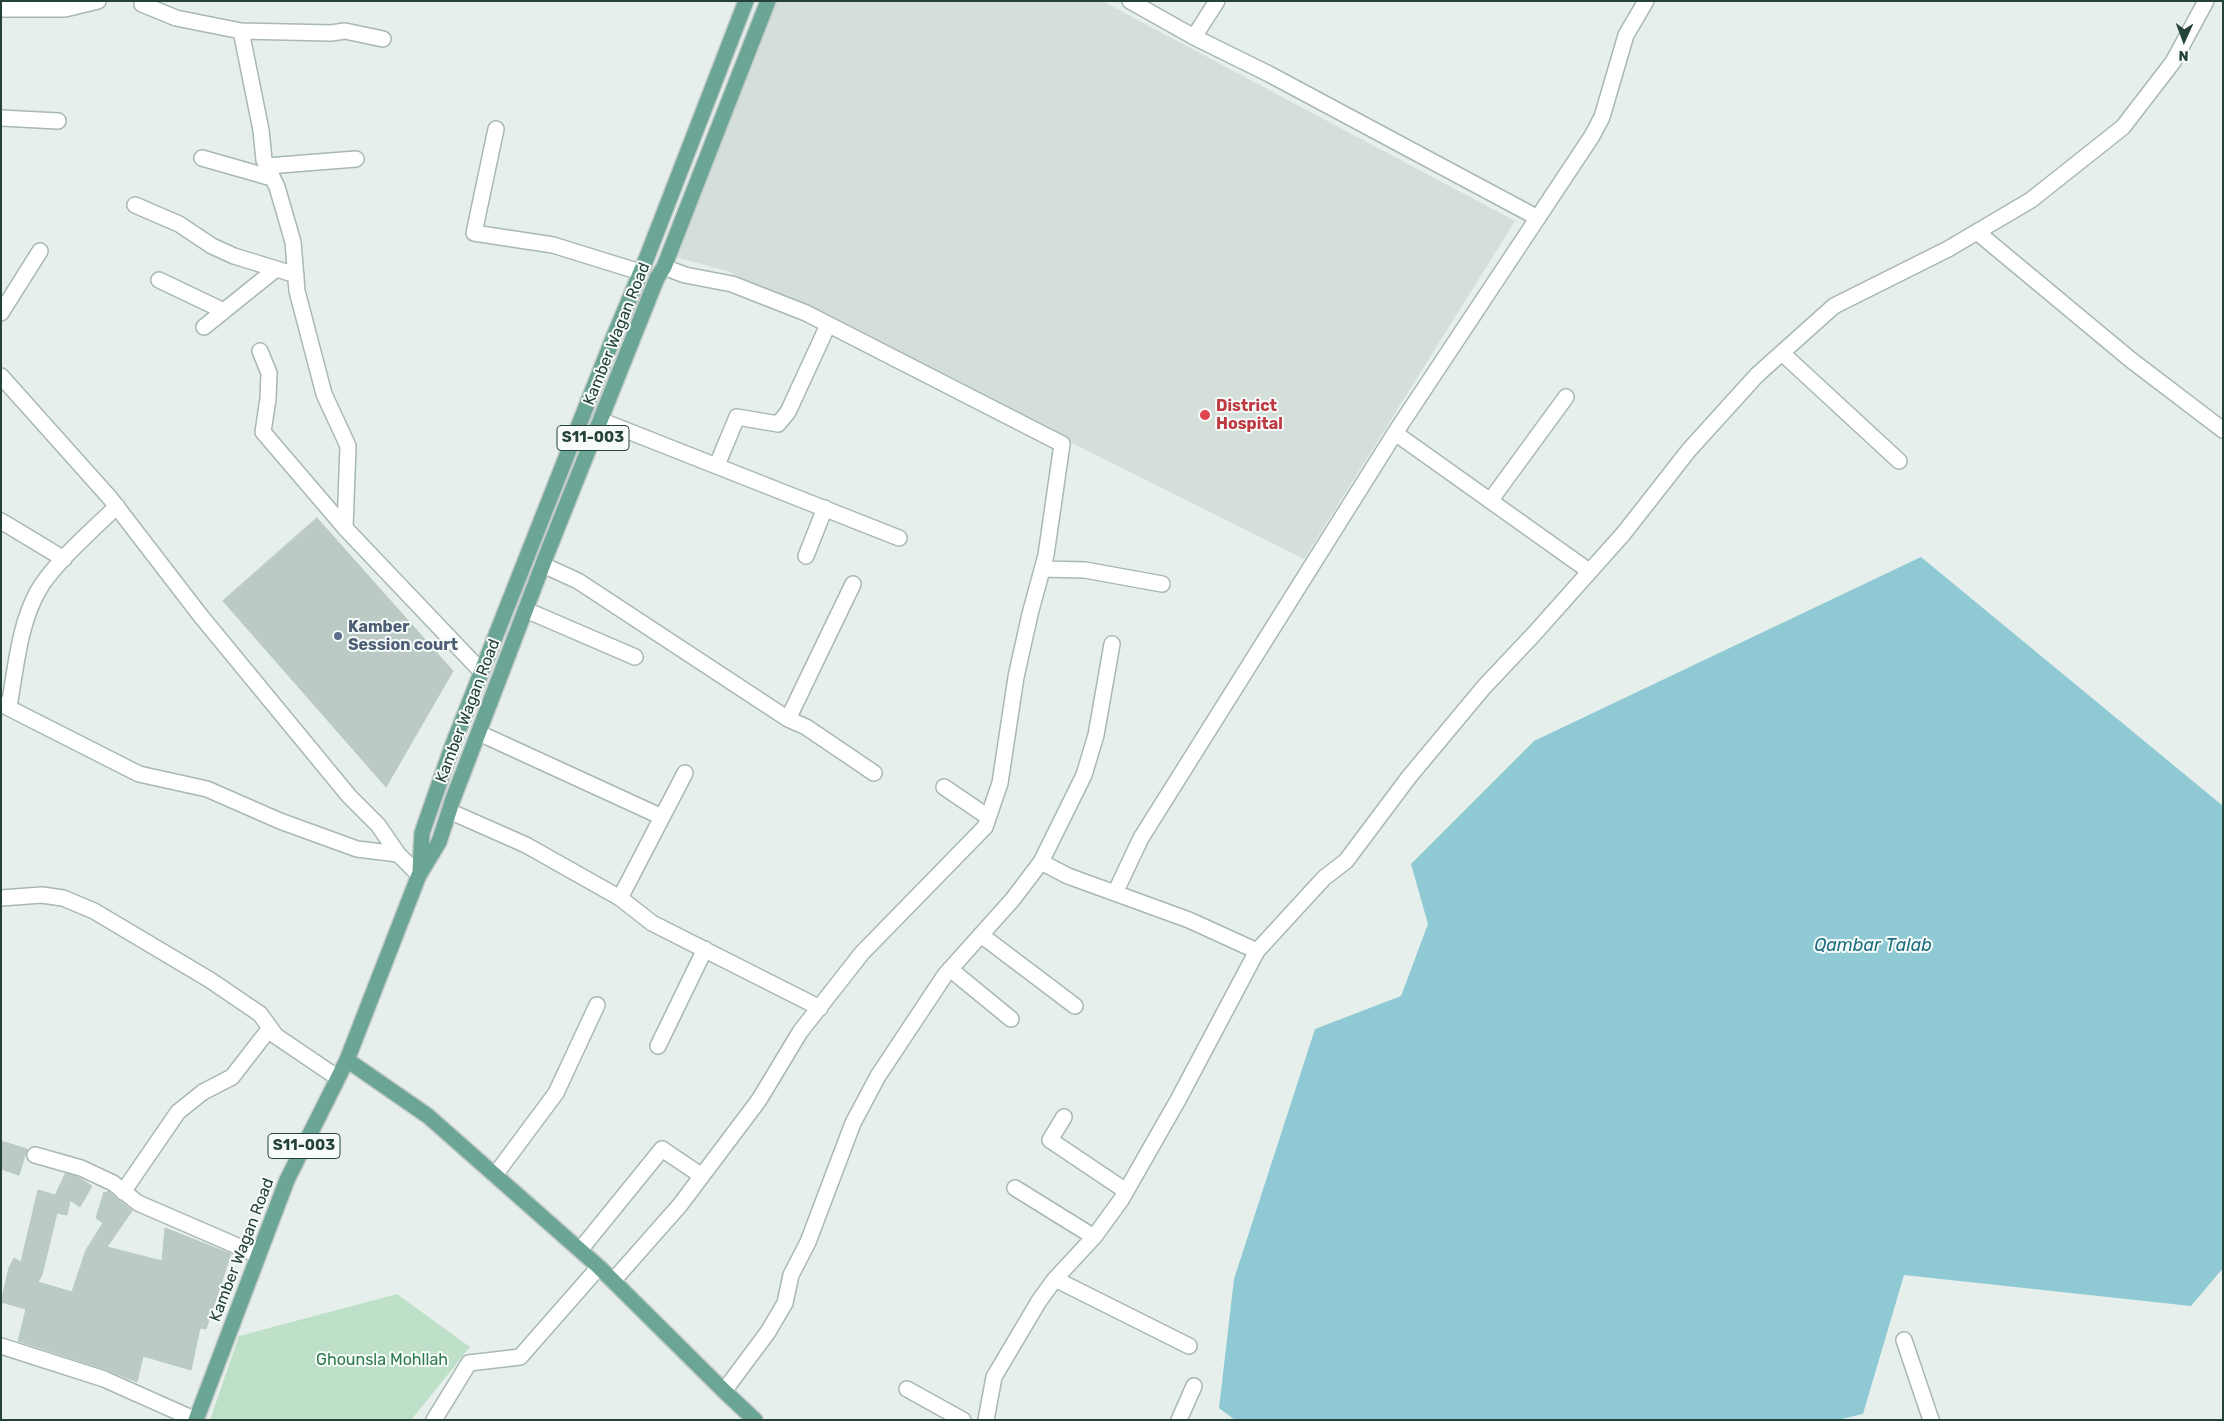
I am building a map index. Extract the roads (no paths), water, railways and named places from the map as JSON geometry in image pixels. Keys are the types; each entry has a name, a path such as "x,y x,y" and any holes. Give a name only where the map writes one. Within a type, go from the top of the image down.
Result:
{"main road":[{"name":"Kamber Wagan Road","path":"419,875 422,833 453,744 746,1"},
{"name":"Kamber Wagan Road","path":"196,1420 287,1180 347,1060 419,875 439,842 449,811 543,565 657,278 664,268 768,1"},
{"path":"347,1060 428,1116 495,1175 599,1267 755,1420"}],"street":[{"path":"1,9 65,9 98,1"},
{"path":"142,1 142,4 176,18 241,31 330,33 345,31 383,38"},
{"path":"1130,1 1194,37 1269,74 1538,218"},
{"path":"1194,37 1217,1"},
{"path":"986,1420 994,1378 1039,1301 1055,1280 1094,1237 1126,1191 1178,1100 1257,951 1324,878 1346,861 1409,777 1449,728 1624,533 1689,450 1757,374 1782,354 1834,306 1948,249 2031,200 2123,127 2173,62 2206,1"},
{"path":"1115,893 1142,838 1395,433 1592,136 1602,117 1626,35 1642,2"},
{"path":"241,31 262,130 264,160 270,172 293,242 297,291 324,394 348,446 345,528"},
{"path":"1,118 58,121"},
{"path":"496,129 474,233 553,245 640,272"},
{"path":"202,158 270,172 356,159"},
{"path":"135,205 179,224 212,246 234,256 296,276"},
{"path":"1977,232 2131,360 2223,430"},
{"path":"1,313 40,251"},
{"path":"613,1281 680,1206 759,1100 800,1032 862,953 985,826 1000,782 1016,677 1046,555 1062,444 806,313 732,284 685,275 664,268"},
{"path":"204,327 276,269"},
{"path":"159,280 224,311"},
{"path":"716,466 737,417 778,424 788,412 828,325"},
{"path":"260,351 269,373 268,399 263,432 345,528 481,671"},
{"path":"1782,354 1898,460"},
{"path":"1,376 117,506 200,615 349,796 378,825 398,854 419,875"},
{"path":"1490,501 1566,397"},
{"path":"600,420 899,538"},
{"path":"1395,433 1589,571"},
{"path":"117,506 64,559 38,589 27,615 5,705 140,774 207,789 280,821 357,850 398,854"},
{"path":"806,556 825,508"},
{"path":"1,521 64,559"},
{"path":"543,565 578,581 788,720 806,727 874,773"},
{"path":"1042,569 1085,570 1162,584"},
{"path":"788,720 853,584"},
{"path":"526,610 635,658"},
{"path":"724,1391 768,1332 785,1303 791,1275 808,1242 854,1122 878,1076 950,969 1013,899 1040,862 1084,775 1096,735 1112,644"},
{"path":"479,733 662,817"},
{"path":"620,898 685,773"},
{"path":"944,787 988,817"},
{"path":"449,811 526,845 620,898 652,923 820,1008"},
{"path":"1040,862 1068,876 1189,920 1257,951"},
{"path":"1,898 42,895 63,898 94,911 210,980 260,1014 276,1036 338,1078"},
{"path":"981,935 1074,1006"},
{"path":"658,1046 705,949"},
{"path":"950,969 1012,1019"},
{"path":"495,1175 556,1093 597,1005"},
{"path":"123,1192 178,1112 203,1092 232,1077 270,1028"},
{"path":"1064,1117 1050,1140 1126,1191"},
{"path":"580,1250 662,1149 702,1176"},
{"path":"35,1155 81,1168 113,1183 138,1203 258,1255"},
{"path":"1015,1188 1094,1237"},
{"path":"434,1420 469,1363 520,1357 599,1267"},
{"path":"1055,1280 1189,1346"},
{"path":"1904,1340 1931,1420"},
{"path":"1,1346 104,1379 196,1420"},
{"path":"1180,1420 1194,1386"},
{"path":"907,1389 963,1420"}],"water":[{"name":"Qambar Talab","path":"1921,557 2223,806 2223,1268 2191,1306 1904,1275 1863,1414 1837,1420 1235,1420 1219,1408 1234,1279 1315,1029 1401,996 1428,924 1411,864 1534,741"}],"place":[{"name":"District Hospital","path":"1205,415"},
{"name":"Kamber Session court","path":"338,636"}],"park label":[{"name":"Ghounsla Mohllah","path":"382,1360"}]}
